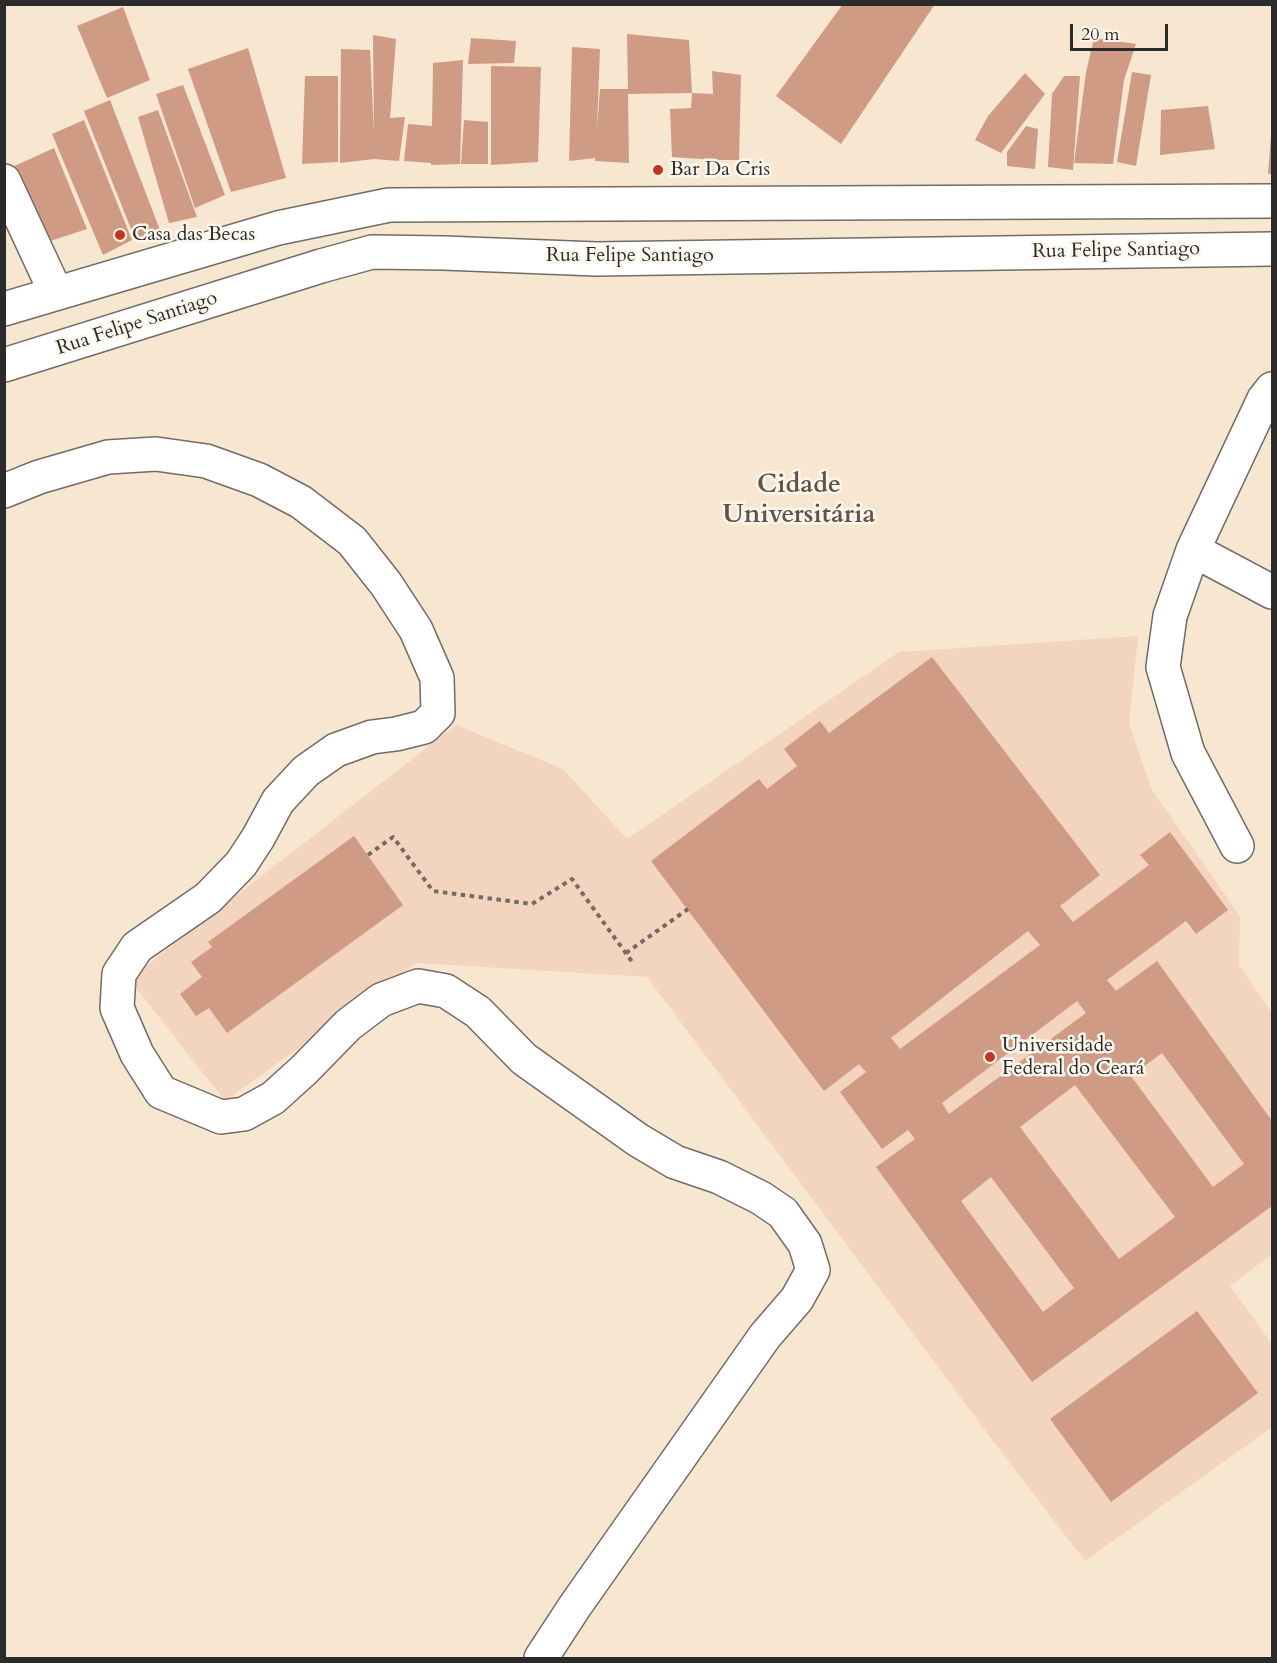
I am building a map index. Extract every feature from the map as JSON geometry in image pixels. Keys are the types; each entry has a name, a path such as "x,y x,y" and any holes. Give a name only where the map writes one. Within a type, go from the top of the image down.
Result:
{"street":[{"path":"4,181 56,293"},
{"path":"4,309 278,228 389,205 1272,201"},
{"name":"Rua Felipe Santiago","path":"4,365 372,252 596,259 1272,249"},
{"path":"1237,846 1188,753 1163,667 1170,616 1193,550 1264,399 1272,389"},
{"path":"4,491 39,477 108,457 156,454 206,461 259,480 301,502 352,541 386,584 416,630 437,678 438,713 424,727 372,737 336,750 306,771 278,801 241,864 208,898 137,946 119,974 117,1008 137,1054 161,1092 221,1117 244,1114 273,1098 348,1025 381,1000 418,986 446,991 478,1012 524,1059 638,1140 675,1162 719,1178 769,1203 783,1213 805,1244 813,1269 797,1299 759,1346 540,1659"},
{"path":"1193,550 1272,592"}],"path":[{"path":"368,855 393,837 433,891 532,904 572,879 633,963"},
{"path":"626,953 688,909"}],"shaded area":[{"name":"Universidade Federal do Ceará","path":"1138,636 1129,724 1152,790 1240,916 1239,965 1272,1013 1272,1254 1230,1286 1272,1344 1272,1427 1085,1561 647,977 417,963 225,1101 129,979 456,725 563,769 627,839 899,652"}],"building":[{"path":"843,4 935,4 841,144 776,96"},
{"path":"123,7 150,80 107,98 77,26"},
{"path":"627,34 689,40 692,93 628,94 629,163 595,161 595,158 569,161 572,47 600,49 597,129 600,89 628,89"},
{"path":"373,35 396,39 390,118 405,117 399,161 374,159 340,163 341,49 370,50 374,133"},
{"path":"471,38 516,41 514,63 468,64"},
{"path":"1094,38 1136,44 1124,80 1113,164 1074,163 1086,72"},
{"path":"248,48 286,178 231,192 188,69"},
{"path":"463,60 460,164 431,165 431,163 404,161 408,124 432,126 433,63"},
{"path":"491,66 541,67 538,162 491,165"},
{"path":"712,71 741,75 739,160 672,157 670,109 691,108 692,93 713,94"},
{"path":"1132,72 1151,75 1136,166 1117,162"},
{"path":"1025,73 1045,94 1001,153 975,140 988,116"},
{"path":"305,76 338,76 338,162 302,164"},
{"path":"1064,76 1080,76 1073,170 1048,167 1052,94"},
{"path":"183,85 225,195 195,208 156,94"},
{"path":"110,100 160,230 135,239 84,111"},
{"path":"1208,106 1215,149 1160,155 1161,110"},
{"path":"158,110 197,217 169,223 138,117"},
{"path":"84,120 132,240 103,255 52,134"},
{"path":"464,120 488,122 488,164 461,164"},
{"path":"1026,126 1038,129 1035,169 1007,166 1007,152"},
{"path":"1271,136 1272,174 1268,174"},
{"path":"54,148 87,229 41,244 10,168"},
{"path":"932,657 1100,875 1060,906 1073,922 1149,865 1140,855 1170,832 1228,910 1196,934 1186,921 1107,980 1116,991 1157,961 1272,1121 1272,1206 1032,1382 876,1167 915,1139 908,1130 882,1149 840,1092 866,1072 859,1064 824,1091 651,861 759,779 767,789 797,766 784,749 820,721 829,733","holes":["1028,931 1040,945 900,1049 891,1038","1077,1001 1086,1013 949,1114 942,1103","1162,1053 1244,1164 1213,1187 1131,1076","1075,1085 1175,1217 1119,1259 1020,1127","991,1177 1074,1288 1043,1312 961,1201"]},
{"path":"354,836 403,905 227,1033 209,1008 196,1016 180,994 202,977 191,962 212,947 208,942"},
{"path":"1197,1311 1258,1393 1111,1502 1050,1419"}],"place":[{"name":"Bar Da Cris","path":"658,170"},
{"name":"Casa das Becas","path":"120,235"},
{"name":"Universidade Federal do Ceará","path":"990,1057"}],"district":[{"name":"Cidade Universitária","path":"799,501"}]}
